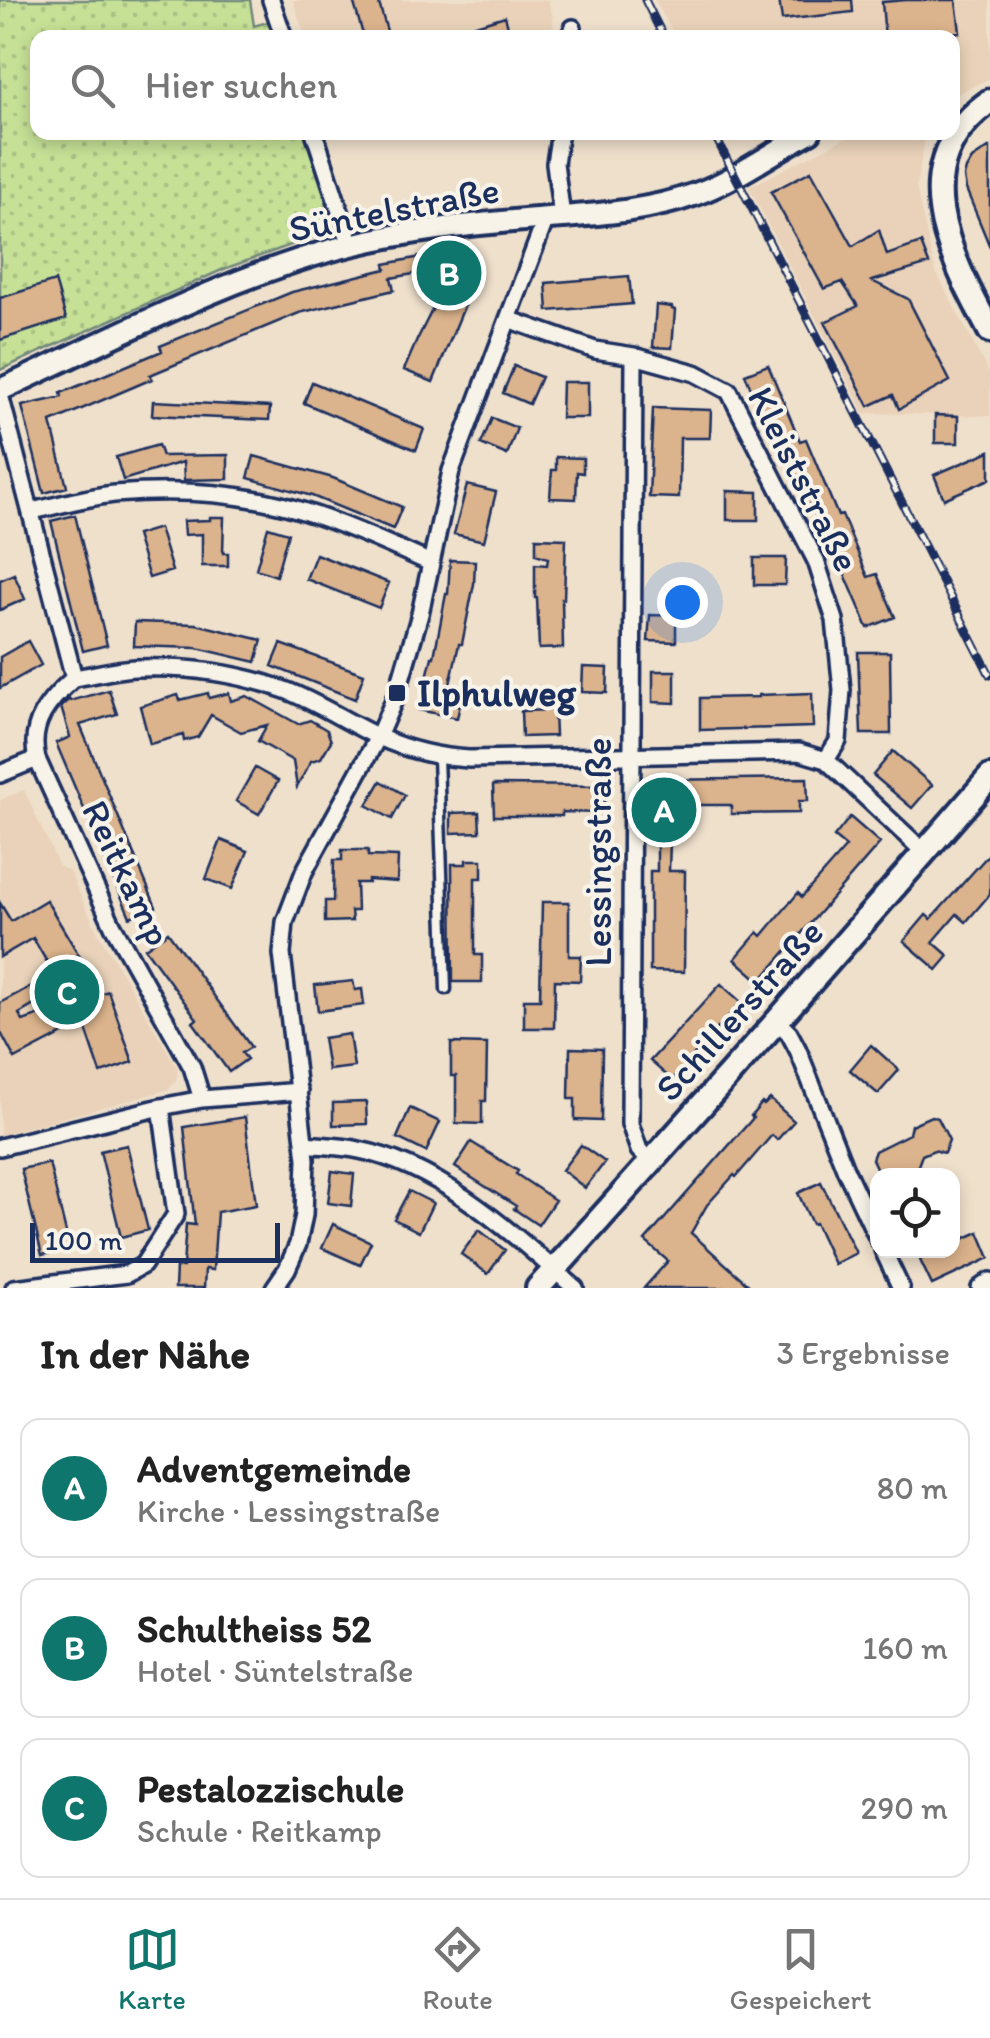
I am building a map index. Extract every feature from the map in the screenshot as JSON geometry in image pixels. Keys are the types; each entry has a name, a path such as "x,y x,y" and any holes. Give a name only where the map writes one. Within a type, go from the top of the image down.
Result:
{"main road":[{"path":"960,121 990,101"},
{"path":"950,140 942,162 939,200 955,257 990,331"},
{"name":"Schillerstraße","path":"538,1288 990,777"}],"street":[{"path":"272,0 281,30"},
{"path":"317,140 351,245"},
{"path":"274,1288 298,1244 304,1215 306,1159 282,954 285,922 304,872 398,693 451,471 508,319 554,218 559,140"},
{"name":"Süntelstraße","path":"0,393 220,290 292,262 351,245 436,229 652,206 698,194 796,140"},
{"name":"Kleiststraße","path":"508,319 596,350 696,373 729,391 816,561 835,620 842,690 838,741 826,760"},
{"name":"Lessingstraße","path":"634,356 630,1124 639,1150 650,1161"},
{"path":"0,393 74,678"},
{"path":"32,511 110,494 216,494 262,500 326,520 431,564"},
{"path":"0,774 37,759 36,730 44,709 74,678 132,668 184,670 237,676 286,691 378,737 438,757 798,752 826,760 924,852"},
{"name":"Reitkamp","path":"37,759 113,926 192,1067 202,1099"},
{"path":"777,1021 798,1050 870,1222"},
{"path":"0,1147 202,1099 299,1092"},
{"path":"14,1288 127,1274 143,1265 176,1214 161,1107"},
{"path":"304,1144 360,1150 402,1163 442,1184 490,1215 575,1288"},
{"path":"887,1258 900,1288"},
{"path":"980,1288 990,1281"}],"lane":[{"path":"438,757 446,989"}],"shaded area":[{"path":"293,0 548,0 554,30 303,30"},
{"path":"655,0 990,0 990,78 960,93 960,30 671,30"},
{"path":"841,140 923,140 916,188 935,270 990,375 990,416 864,413 749,187"},
{"path":"24,790 59,866 69,871 95,927 178,1069 176,1081 167,1090 0,1135 0,800"}],"green space":[{"path":"0,0 250,0 254,26 271,21 274,30 30,30 30,140 308,140 338,231 224,269 0,370"}],"building":[{"path":"353,0 378,0 387,30 362,30"},
{"path":"779,0 852,0 853,12 782,20"},
{"path":"956,0 960,30 884,30 882,2"},
{"path":"505,16 509,30 459,30"},
{"path":"990,147 990,247 964,177 972,159"},
{"path":"811,171 853,246 879,230 887,255 921,243 929,264 872,281 908,299 950,381 899,409 893,395 869,406 825,322 858,306 842,282 824,289 771,192"},
{"path":"460,254 464,288 471,290 433,382 404,370 439,296 436,270 391,278 394,290 299,313 150,375 152,379 51,422 67,487 44,493 22,406 62,397 61,393 162,351 160,346 292,292 386,269 385,264"},
{"path":"629,276 632,304 548,311 546,283"},
{"path":"55,281 66,319 0,340 0,298"},
{"path":"656,305 675,310 672,348 653,347"},
{"path":"768,365 800,441 806,439 868,577 877,574 895,617 868,628 811,504 806,506 775,429 768,431 745,374"},
{"path":"514,366 541,377 529,404 503,393"},
{"path":"312,382 424,429 416,450 304,403"},
{"path":"562,382 588,382 588,418 561,418"},
{"path":"153,401 270,407 269,420 152,415"},
{"path":"653,408 711,410 710,438 680,438 679,498 649,497"},
{"path":"935,415 958,416 958,443 935,443"},
{"path":"492,418 517,428 507,455 481,444"},
{"path":"158,445 162,456 228,455 228,479 184,480 183,462 123,480 116,457"},
{"path":"990,451 990,479 944,499 934,475"},
{"path":"254,456 333,478 402,507 393,529 312,496 248,478"},
{"path":"556,457 583,458 583,473 577,472 576,499 550,498"},
{"path":"467,485 496,492 484,541 454,534"},
{"path":"727,491 758,492 758,520 727,520"},
{"path":"75,515 107,645 83,651 51,521"},
{"path":"224,517 223,553 228,553 228,566 202,566 202,534 184,535 183,521"},
{"path":"268,527 288,533 276,576 256,569"},
{"path":"159,528 172,571 149,578 136,535"},
{"path":"536,538 566,539 563,648 539,649 535,564 547,565 548,558 536,554"},
{"path":"316,554 389,583 379,608 306,579"},
{"path":"754,558 786,558 785,585 754,585"},
{"path":"450,560 475,561 462,644 446,702 460,705 457,718 419,710 448,594"},
{"path":"14,574 25,599 0,610 0,580"},
{"path":"650,615 676,616 676,642 648,641"},
{"path":"135,622 196,624 262,640 256,662 197,648 134,646"},
{"path":"28,641 41,665 0,688 0,657"},
{"path":"281,644 364,674 355,699 272,666"},
{"path":"858,652 890,652 891,734 861,734"},
{"path":"583,667 608,668 607,693 582,692"},
{"path":"653,671 675,671 675,703 653,702"},
{"path":"109,690 117,714 80,725 156,907 130,917 56,743 70,737 61,707 69,699"},
{"path":"208,693 209,698 229,693 231,701 247,696 298,724 310,720 327,730 331,741 321,758 311,761 297,787 293,761 258,741 267,725 241,732 211,715 198,737 184,741 183,735 150,744 140,706 178,695 180,700"},
{"path":"812,693 813,727 700,730 700,698"},
{"path":"554,710 555,736 522,737 521,711"},
{"path":"893,751 932,785 912,808 873,775"},
{"path":"255,768 278,781 259,814 236,801"},
{"path":"807,778 808,801 799,801 799,813 731,814 731,805 676,805 676,841 670,841 669,871 685,871 684,972 650,971 650,871 657,871 657,841 651,841 652,780"},
{"path":"381,781 405,795 392,819 367,805"},
{"path":"493,785 604,786 604,813 494,816"},
{"path":"479,812 480,832 451,833 451,813"},
{"path":"850,817 880,843 760,981 735,959 758,932 762,936 798,893 802,897 846,847 834,837"},
{"path":"221,840 248,851 232,889 206,879"},
{"path":"342,850 368,850 368,856 398,857 397,882 356,883 357,911 351,911 352,921 325,922 325,901 333,901 334,860 342,860"},
{"path":"990,853 990,894 966,922 957,914 933,942 949,956 937,970 904,941 926,915 931,919"},
{"path":"466,860 482,860 482,878 475,878 475,955 482,955 482,982 453,982 452,864 466,864"},
{"path":"46,900 89,972 19,1014 23,1021 108,991 133,1062 101,1073 84,1023 15,1059 0,1031 0,1003 54,974 33,938 0,957 0,903 11,921"},
{"path":"542,902 569,902 569,956 581,956 580,981 555,980 554,1028 524,1028 524,999 540,999"},
{"path":"168,932 251,1047 242,1053 247,1059 229,1072 193,1022 197,1019 145,948"},
{"path":"353,981 355,990 362,989 364,1005 318,1011 315,985"},
{"path":"721,984 741,1002 672,1080 650,1061"},
{"path":"349,1034 354,1067 328,1070 323,1038"},
{"path":"451,1043 487,1044 482,1124 456,1123"},
{"path":"871,1045 899,1070 878,1094 850,1070"},
{"path":"570,1048 602,1049 601,1121 575,1120 575,1099 569,1099"},
{"path":"770,1099 794,1121 777,1140 772,1135 734,1175 707,1205 691,1233 752,1288 644,1288 668,1261 645,1241 762,1103"},
{"path":"366,1102 367,1124 333,1125 333,1103"},
{"path":"410,1108 440,1122 426,1152 397,1138"},
{"path":"931,1116 938,1118 949,1140 944,1153 934,1150 922,1155 917,1168 876,1168 872,1159 875,1151 909,1134 911,1125"},
{"path":"245,1117 256,1205 217,1212 213,1270 205,1269 204,1288 175,1288 176,1267 183,1267 186,1224 195,1225 184,1127"},
{"path":"471,1142 555,1200 538,1225 455,1167"},
{"path":"127,1145 148,1230 121,1237 100,1151"},
{"path":"581,1145 605,1162 585,1188 562,1170"},
{"path":"49,1163 70,1249 42,1255 21,1169"},
{"path":"332,1171 354,1174 351,1206 328,1203"},
{"path":"821,1182 856,1253 834,1264 798,1193"},
{"path":"409,1191 433,1203 419,1232 394,1219"},
{"path":"333,1224 371,1242 360,1265 322,1248"},
{"path":"479,1230 505,1250 488,1274 461,1254"},
{"path":"979,1232 990,1258 932,1285 920,1260 960,1258 960,1240"}],"railway":[{"path":"645,0 660,30"},
{"path":"717,140 990,675"}],"place":[{"name":"Schultheiss 52","path":"449,273"},
{"name":"Ilphulweg","path":"397,693"},
{"name":"Adventgemeinde","path":"664,810"},
{"name":"Pestalozzischule","path":"67,992"}]}
